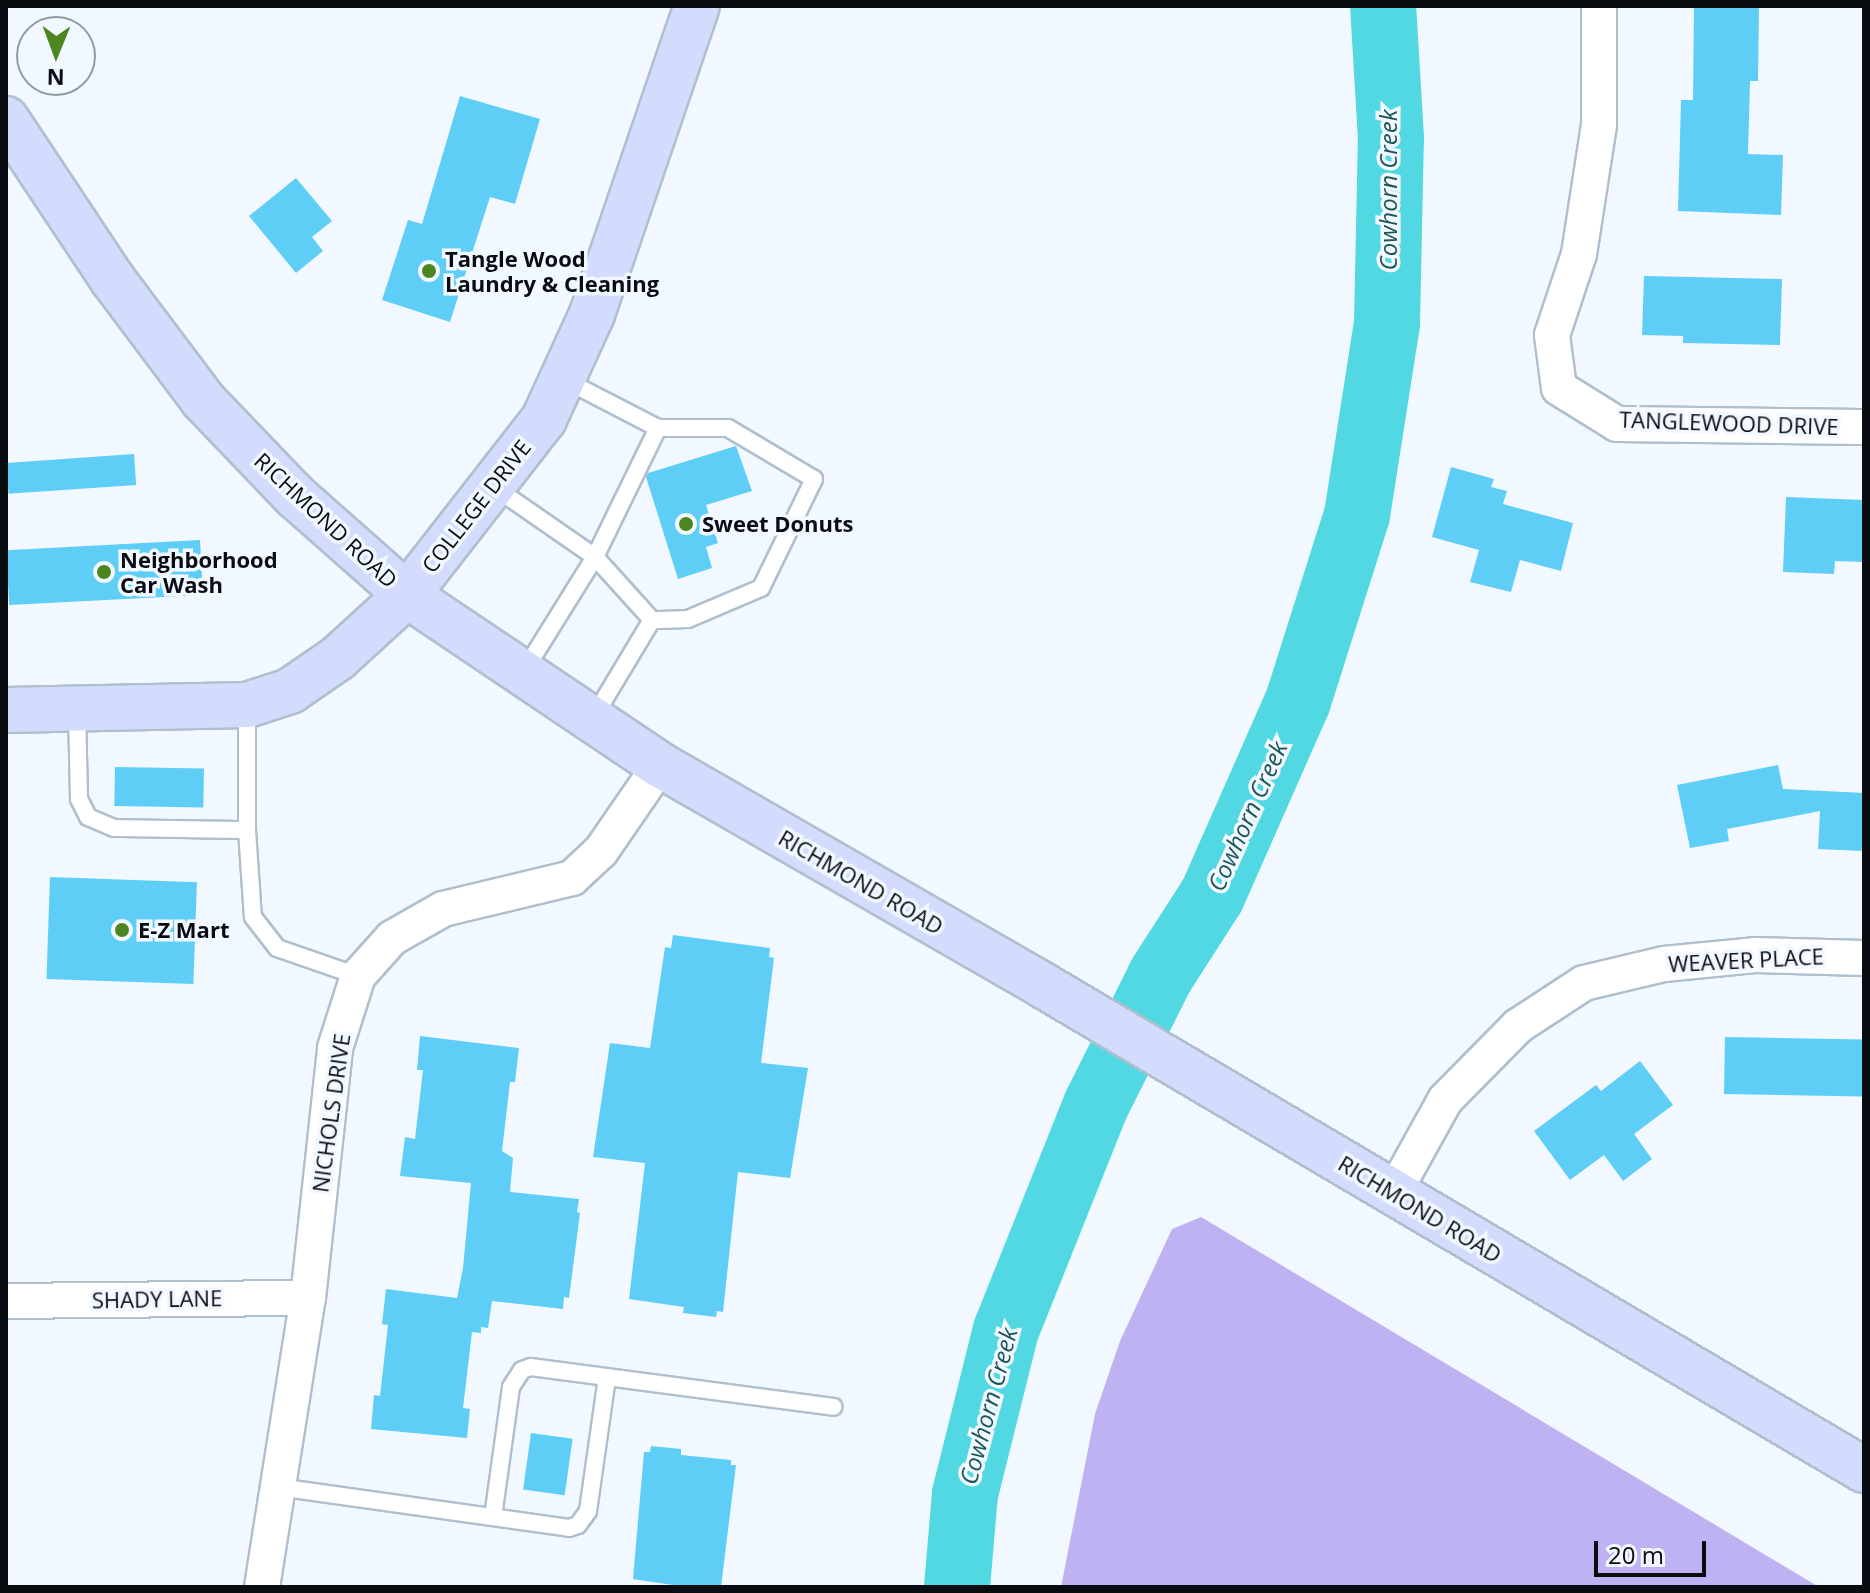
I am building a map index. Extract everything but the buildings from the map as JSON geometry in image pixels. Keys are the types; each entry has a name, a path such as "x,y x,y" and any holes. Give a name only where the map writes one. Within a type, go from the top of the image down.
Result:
{"main road":[{"name":"COLLEGE DRIVE","path":"6,710 247,705 290,691 338,658 407,595 544,419 592,314 697,6"},
{"name":"RICHMOND ROAD","path":"6,119 113,280 203,400 294,495 407,595 660,765 1044,986 1864,1470"}],"street":[{"name":"TANGLEWOOD DRIVE","path":"1599,6 1599,125 1579,254 1552,335 1559,388 1617,424 1864,427"},
{"name":"NICHOLS DRIVE","path":"262,1587 308,1298 335,1048 358,976 392,938 443,909 572,878 601,851 660,765"},
{"name":"WEAVER PLACE","path":"1393,1194 1445,1100 1518,1026 1584,983 1664,964 1755,955 1864,958"},
{"name":"SHADY LANE","path":"6,1301 308,1298"}],"lane":[{"path":"490,485 595,557 652,620 688,619 761,588 814,479 728,428 658,428 562,379"},
{"path":"523,673 595,557 658,428"},
{"path":"592,720 652,620"},
{"path":"247,705 247,830 253,917 277,948 358,976"},
{"path":"77,708 79,799 88,817 114,828 247,830"},
{"path":"493,1517 515,1377 531,1367 833,1407"},
{"path":"278,1487 569,1528 584,1519 607,1377"}],"shaded area":[{"path":"1201,1217 1819,1587 1061,1587 1095,1414 1120,1341 1172,1229"}],"waterway":[{"name":"Cowhorn Creek","path":"957,1587 965,1494 1006,1330 1096,1105 1161,975 1212,896 1298,701 1357,515 1387,324 1391,139 1383,6"}],"place":[{"name":"Tangle Wood Laundry & Cleaning","path":"429,271"},
{"name":"Sweet Donuts","path":"686,524"},
{"name":"Neighborhood Car Wash","path":"104,572"},
{"name":"E-Z Mart","path":"122,930"}]}
